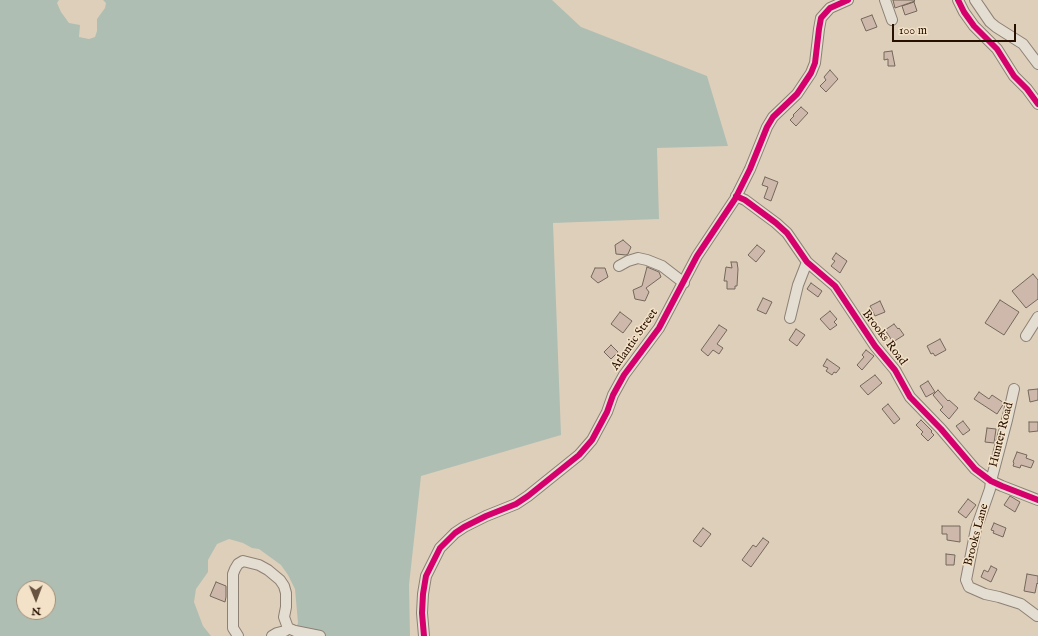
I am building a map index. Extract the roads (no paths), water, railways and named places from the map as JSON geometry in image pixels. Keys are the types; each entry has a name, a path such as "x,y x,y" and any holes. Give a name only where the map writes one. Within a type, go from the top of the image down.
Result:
{"street":[{"name":"Atlantic Street","path":"424,636 422,594 426,576 440,548 455,533 469,524 516,504 578,455 592,440 624,375 659,328 697,256 736,196 750,168 766,127 773,117 797,94 811,74 821,18 830,8 848,0"},
{"path":"885,0 892,20"},
{"path":"958,0 969,19 982,35 997,49 1014,76 1027,89 1038,104"},
{"path":"975,0 990,22 1023,44 1038,64"},
{"name":"Brooks Road","path":"736,196 745,200 787,233 807,262 834,286 875,346 895,370 910,397 941,429 975,469 991,481 1038,500"},
{"path":"619,266 638,258 648,260 662,266 684,283"},
{"path":"790,318 798,285 807,262"},
{"path":"1026,336 1038,317"},
{"name":"Hunter Road","path":"991,481 1014,389"},
{"name":"Brooks Lane","path":"991,481 990,489 976,529 966,580 969,587 985,594 1021,604 1037,616"},
{"path":"238,636 233,628 233,574 238,564 243,561 259,565 280,580 286,593 284,617 288,628 295,631 320,636"},
{"path":"272,636 285,631 288,628"}]}
